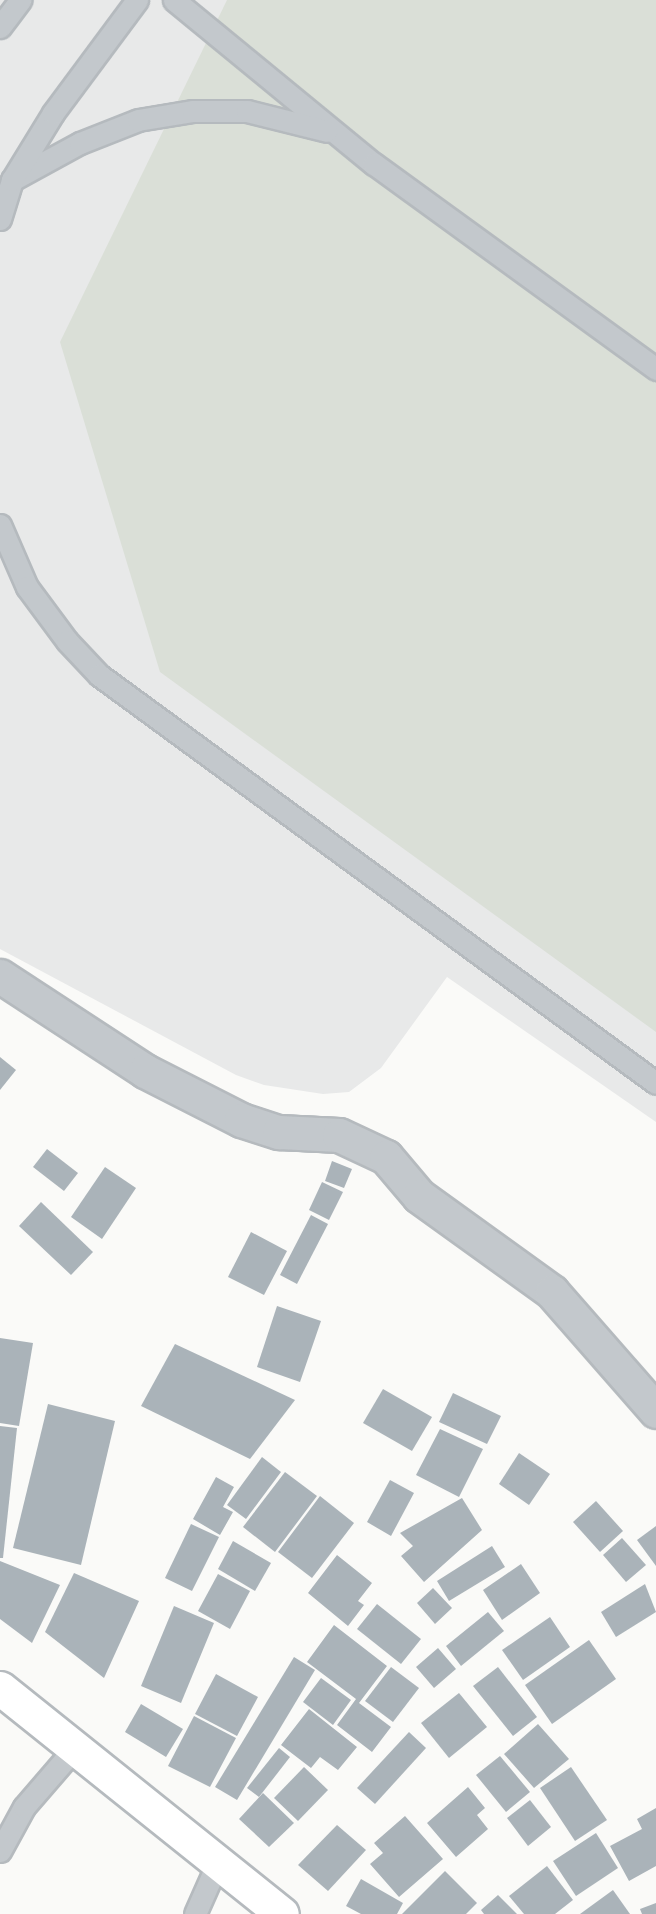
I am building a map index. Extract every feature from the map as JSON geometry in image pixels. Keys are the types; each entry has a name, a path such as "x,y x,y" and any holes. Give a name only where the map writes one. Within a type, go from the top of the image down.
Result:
{"main road":[{"path":"0,1688 282,1914"}],"street":[{"path":"0,976 145,1071 241,1120 279,1132 339,1135 386,1157 419,1196 552,1292 656,1411"}],"lane":[{"path":"0,27 20,0"},
{"path":"0,219 12,180 53,113 137,0"},
{"path":"185,4 339,135 656,369"},
{"path":"12,180 80,143 138,120 193,111 247,111 339,135"},
{"path":"0,525 27,587 67,641 99,675 656,1083"},
{"path":"0,1851 24,1807 75,1748"},
{"path":"195,1914 218,1863"}],"shaded area":[{"path":"0,0 656,0 656,1122 447,977 381,1068 349,1092 323,1094 264,1085 236,1075 0,949"},
{"path":"227,0 656,0 656,1032 160,672 60,342"}],"building":[{"path":"0,1057 16,1070 0,1090"},
{"path":"47,1149 78,1173 64,1191 33,1167"},
{"path":"332,1161 352,1169 344,1188 325,1181"},
{"path":"105,1167 136,1188 102,1239 71,1217"},
{"path":"322,1182 343,1192 329,1220 309,1210"},
{"path":"41,1202 93,1252 71,1275 19,1226"},
{"path":"311,1215 328,1224 297,1284 280,1275"},
{"path":"251,1232 287,1251 264,1295 228,1277"},
{"path":"277,1306 321,1321 300,1382 257,1367"},
{"path":"0,1338 33,1343 19,1426 0,1423"},
{"path":"175,1344 295,1400 250,1459 141,1406"},
{"path":"383,1389 432,1417 412,1451 363,1423"},
{"path":"453,1393 501,1416 487,1444 439,1422"},
{"path":"48,1404 115,1421 81,1565 13,1548"},
{"path":"0,1426 17,1428 3,1558 0,1558"},
{"path":"440,1429 483,1449 459,1497 416,1475"},
{"path":"519,1453 550,1474 529,1505 499,1484"},
{"path":"262,1457 281,1472 246,1519 227,1505"},
{"path":"285,1472 317,1496 275,1552 243,1527"},
{"path":"216,1477 234,1487 223,1507 233,1512 220,1535 193,1519"},
{"path":"390,1480 414,1493 391,1536 367,1522"},
{"path":"320,1496 354,1523 312,1578 278,1552"},
{"path":"462,1498 482,1530 424,1582 401,1556 413,1546 400,1533"},
{"path":"596,1501 623,1531 600,1552 573,1522"},
{"path":"191,1524 219,1537 192,1591 165,1578"},
{"path":"656,1526 656,1566 637,1540"},
{"path":"622,1538 646,1565 626,1582 603,1555"},
{"path":"233,1541 271,1563 255,1591 218,1569"},
{"path":"492,1546 505,1567 449,1601 437,1581"},
{"path":"337,1555 372,1583 358,1601 364,1605 348,1626 308,1593"},
{"path":"0,1561 60,1585 32,1643 0,1619"},
{"path":"521,1564 540,1593 502,1620 483,1590"},
{"path":"74,1573 139,1601 104,1678 45,1632"},
{"path":"218,1574 250,1591 230,1629 198,1611"},
{"path":"645,1584 656,1612 616,1637 601,1612"},
{"path":"433,1588 452,1608 435,1624 417,1603"},
{"path":"377,1604 421,1639 401,1664 357,1629"},
{"path":"174,1606 214,1623 181,1703 141,1686"},
{"path":"488,1612 504,1631 461,1666 446,1646"},
{"path":"550,1617 570,1647 523,1680 502,1650"},
{"path":"334,1625 387,1666 359,1703 391,1727 372,1752 337,1725 356,1699 307,1662"},
{"path":"589,1640 616,1679 552,1724 525,1685"},
{"path":"438,1648 456,1669 434,1688 416,1667"},
{"path":"294,1657 315,1670 237,1800 215,1787"},
{"path":"391,1667 419,1688 393,1722 365,1701"},
{"path":"498,1667 537,1717 513,1736 473,1686"},
{"path":"216,1674 258,1697 237,1736 195,1714"},
{"path":"321,1678 351,1700 333,1725 303,1702"},
{"path":"459,1693 487,1727 449,1758 421,1723"},
{"path":"141,1704 183,1729 166,1757 125,1732"},
{"path":"309,1709 357,1747 338,1770 320,1757 311,1768 281,1745"},
{"path":"194,1716 236,1738 210,1787 168,1766"},
{"path":"538,1724 569,1759 534,1788 504,1754"},
{"path":"409,1732 426,1748 375,1804 357,1788"},
{"path":"279,1748 290,1757 259,1797 247,1788"},
{"path":"500,1756 530,1792 506,1812 476,1775"},
{"path":"304,1767 328,1790 298,1821 274,1798"},
{"path":"571,1767 607,1820 575,1841 540,1788"},
{"path":"468,1787 485,1808 477,1815 488,1829 456,1857 427,1823"},
{"path":"263,1793 294,1823 269,1847 239,1819"},
{"path":"530,1800 551,1827 528,1846 507,1818"},
{"path":"656,1808 656,1866 629,1881 610,1846 642,1829 637,1819"},
{"path":"405,1816 443,1859 399,1897 370,1864 383,1853 374,1843"},
{"path":"337,1825 366,1850 328,1891 298,1865"},
{"path":"596,1833 618,1868 576,1896 553,1861"},
{"path":"547,1866 573,1900 555,1914 524,1914 509,1896"},
{"path":"445,1871 477,1903 466,1914 402,1914"},
{"path":"361,1879 403,1903 397,1914 361,1914 346,1906"},
{"path":"613,1890 630,1914 580,1914"},
{"path":"498,1895 517,1914 484,1914 481,1910"},
{"path":"656,1903 656,1914 642,1914 640,1909"}]}
